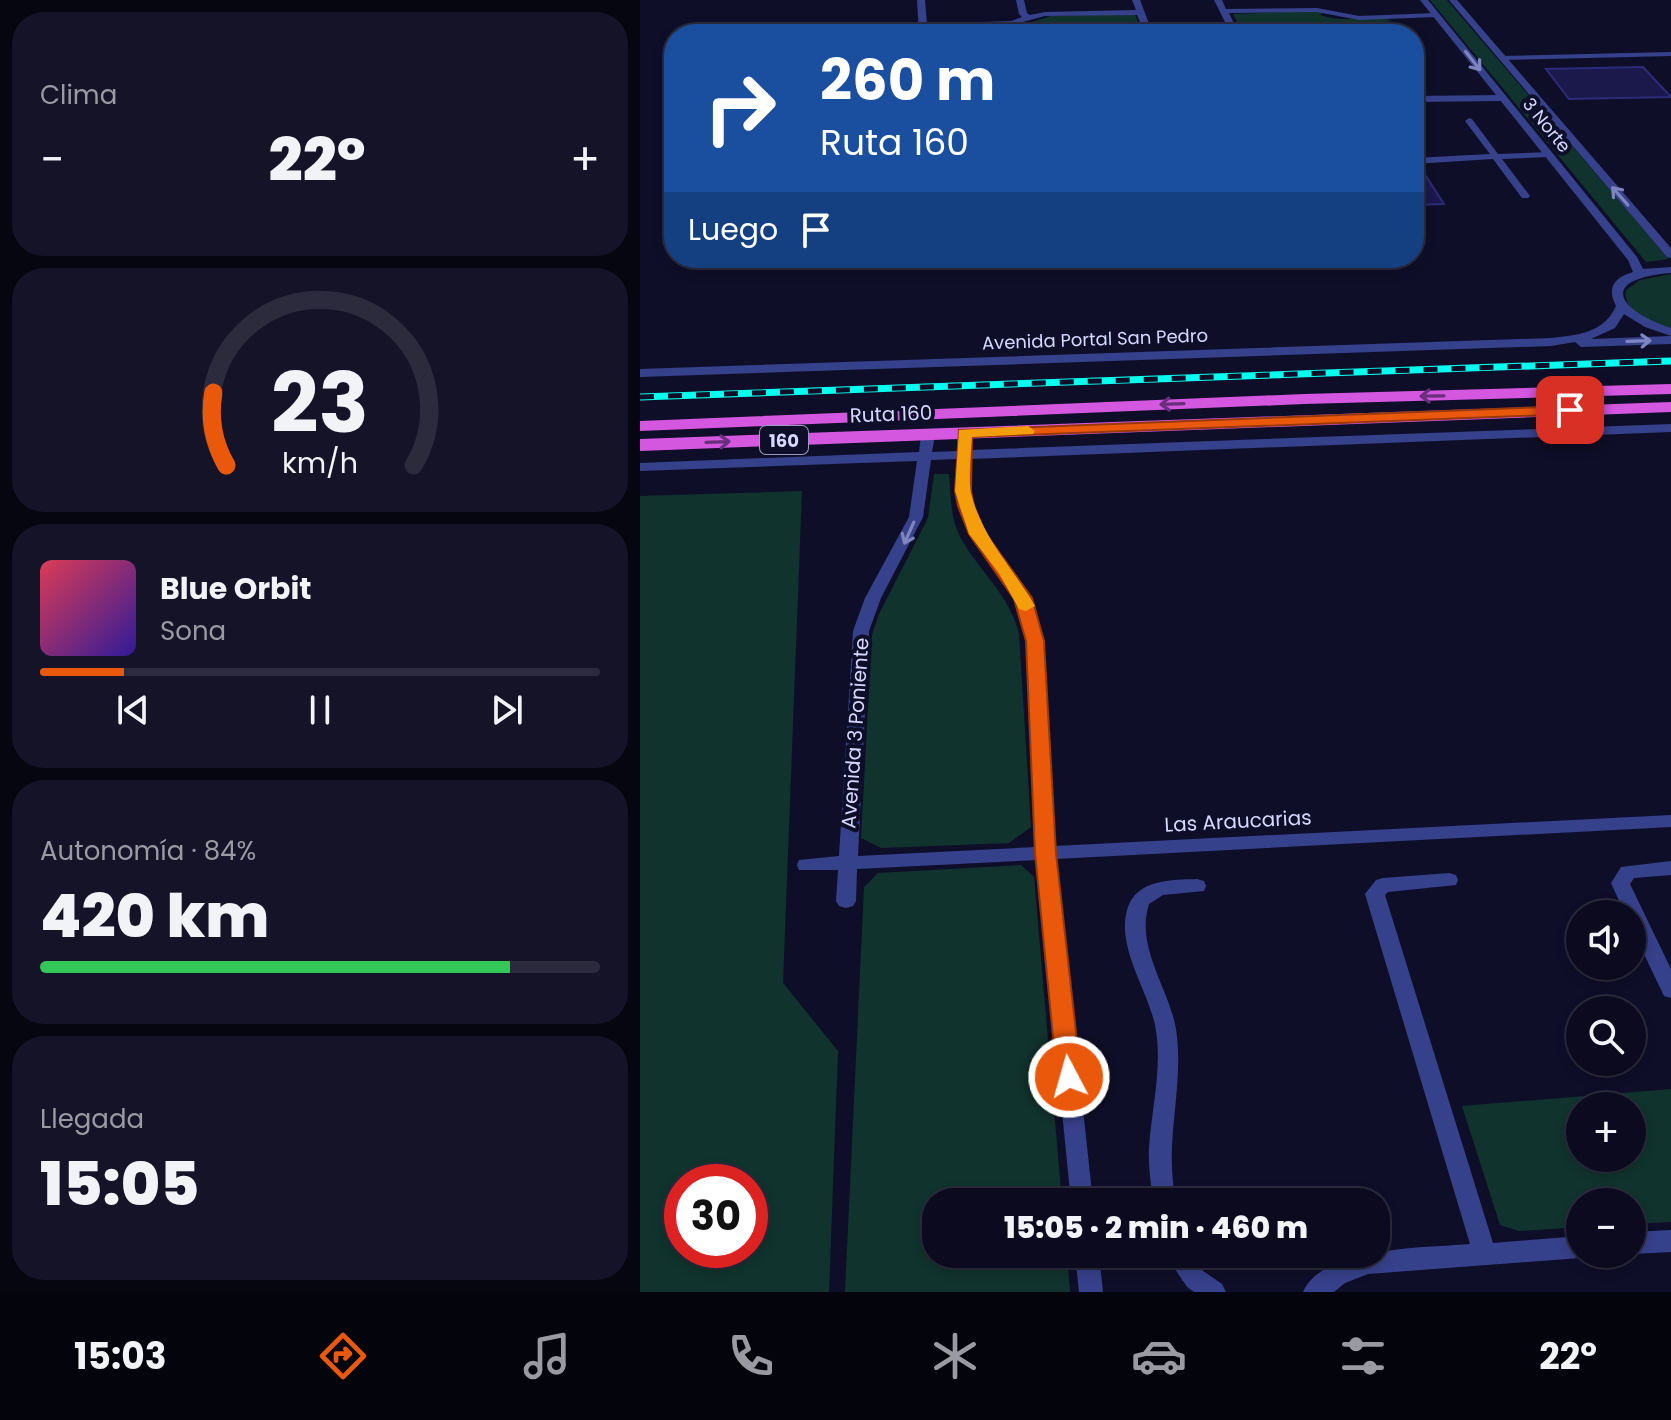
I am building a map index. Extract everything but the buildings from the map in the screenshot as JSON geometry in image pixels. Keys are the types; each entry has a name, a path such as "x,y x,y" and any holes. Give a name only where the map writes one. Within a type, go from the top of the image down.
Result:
{"highway":[{"name":"Ruta 160","path":"640,426 946,412 1671,389"},
{"name":"Ruta 160","path":"640,445 1671,407"},
{"path":"1601,409 1671,418"},
{"path":"928,435 933,423 946,412 958,422 964,433"}],"street":[{"path":"921,0 923,24"},
{"path":"1020,0 1023,14 1030,19"},
{"path":"1136,0 1145,24"},
{"path":"1218,0 1230,24"},
{"path":"1335,0 1340,14"},
{"name":"3 Norte","path":"1424,0 1633,259 1639,274"},
{"name":"3 Norte","path":"1453,0 1671,255"},
{"path":"1224,11 1311,9 1366,18 1439,18"},
{"path":"1000,24 1045,14 1141,12"},
{"path":"1381,24 1439,18"},
{"path":"1424,99 1502,98"},
{"path":"1671,270 1639,274 1617,288 1616,301 1640,321 1671,332"},
{"name":"Avenida Portal San Pedro","path":"1551,342 1604,330 1616,320 1621,308"},
{"name":"Avenida Portal San Pedro","path":"640,373 1671,340"},
{"path":"640,467 1671,428"},
{"path":"964,433 963,491 971,522 1015,585 1031,619 1035,641 1046,853 1081,1188"},
{"name":"Avenida 3 Poniente","path":"846,901 861,631 873,598 900,553 916,517 928,435"},
{"name":"Las Araucarias","path":"806,865 1671,821"},
{"path":"1671,868 1628,872 1620,883 1671,990"},
{"path":"1449,880 1383,885 1375,894 1484,1252"},
{"path":"1163,1188 1161,1144 1169,1080 1168,1044 1159,1002 1138,940 1136,918 1138,906 1147,894 1164,888 1197,886"},
{"path":"1646,1242 1671,1241"},
{"path":"1315,1292 1337,1275 1368,1263 1566,1248"},
{"path":"1088,1268 1091,1292"},
{"path":"1187,1268 1195,1279 1214,1292"}],"lane":[{"path":"1502,58 1671,54"},
{"path":"1469,121 1525,196"},
{"path":"1424,160 1548,154"}],"green space":[{"path":"1430,0 1447,0 1669,259 1646,262"},
{"path":"1309,11 1323,12 1320,15 1329,18 1392,21 1368,24 1238,24 1233,14"},
{"path":"1135,14 1138,24 1025,24 1051,16"},
{"path":"1671,274 1671,328 1634,311 1626,298 1626,290 1640,280"},
{"path":"934,474 949,474 952,509 959,534 1009,608 1019,634 1031,827 1009,843 881,848 861,838 872,635 879,614 928,518"},
{"path":"802,491 783,983 838,1051 829,1292 640,1292 640,496"},
{"path":"1021,865 1034,877 1061,1188 922,1188 922,1268 1068,1268 1070,1292 845,1292 864,887 878,873"},
{"path":"1671,1089 1671,1222 1646,1223 1646,1188 1566,1188 1566,1228 1519,1231 1500,1225 1462,1106 1566,1098 1566,1172 1646,1172 1646,1092 1634,1092"}],"railway":[{"path":"640,397 1671,361"}],"slow traffic":[{"path":"1026,606 1006,571 971,522 963,491 964,433 1028,431"}],"route":[{"path":"1069,1077 1046,853 1035,641 1023,598 971,522 963,491 964,433 1570,410"}]}
